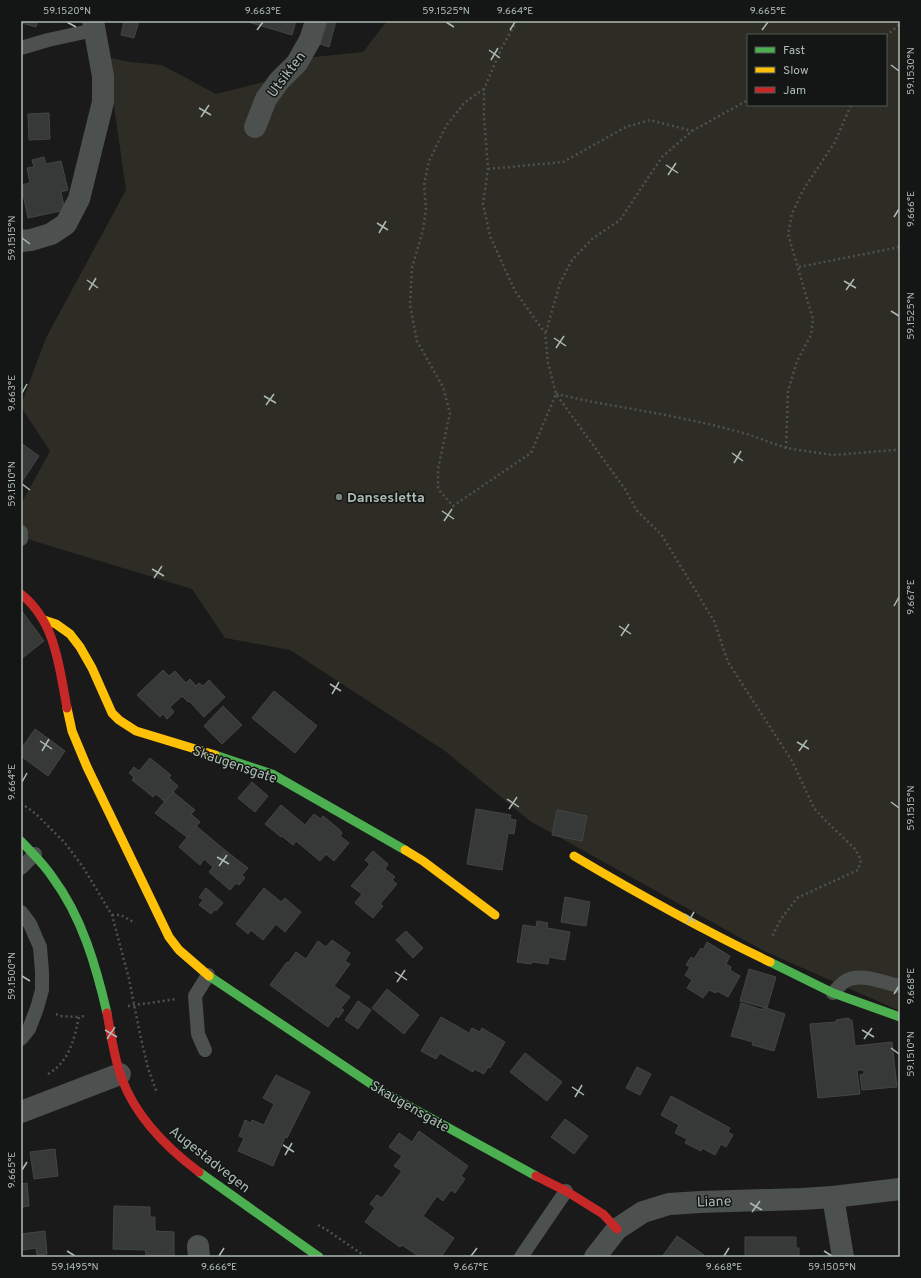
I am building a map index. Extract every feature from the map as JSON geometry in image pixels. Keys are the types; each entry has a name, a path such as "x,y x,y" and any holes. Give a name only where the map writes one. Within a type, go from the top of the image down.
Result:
{"street":[{"name":"Utsikten","path":"255,127 266,99 279,81 297,63 310,40 316,21"},
{"path":"21,241 31,240 51,234 66,224 79,199 103,102 103,76 94,25"},
{"name":"Skaugensgate","path":"21,594 32,602 44,620 55,647 72,731 129,858 169,938 180,950 208,975 383,1092 522,1169 566,1191 603,1214 617,1229"},
{"name":"Skaugensgate","path":"44,620 56,624 70,634 80,646 92,668 112,713 136,732 272,774 423,861 495,915"},
{"name":"Augestadvegen","path":"21,841 35,854 58,884 79,922 89,949 105,1005 120,1074 136,1108 149,1127 174,1152 206,1177 319,1257"},
{"path":"574,856 713,934 832,993 900,1017"},
{"path":"21,1112 120,1074"},
{"name":"Liane","path":"595,1257 617,1229 643,1212 669,1204 833,1197 900,1189"},
{"path":"833,1197 843,1257"}],"lane":[{"path":"21,48 94,25"},
{"path":"21,532 21,539"},
{"path":"21,868 35,854"},
{"path":"21,912 30,924 40,947 42,990 29,1030 21,1039"},
{"path":"205,1050 198,1034 195,996 208,975"},
{"path":"832,993 845,981 855,978 869,978 900,986"},
{"path":"521,1257 566,1191"}],"path":[{"path":"517,21 502,47 484,89 484,116 488,169 483,204 490,236 515,291 545,332"},
{"path":"887,35 900,24"},
{"path":"484,89 464,102 446,126 429,161 424,185 426,209 423,230 412,268 410,305 417,342 443,386 450,413 438,469 438,489 453,506 531,453 556,394"},
{"path":"747,101 692,131 662,157 620,220 592,239 572,260 560,283 545,332 548,363 556,394 625,489 637,511 661,534 714,621 728,662 792,761 814,808 855,849 861,860 858,870 797,898 781,919 762,958"},
{"path":"786,448 788,391 798,361 810,335 813,319 799,267 788,234 792,214 803,190 836,142 851,106"},
{"path":"488,169 564,162 626,127 650,120 692,131"},
{"path":"799,267 900,247"},
{"path":"556,394 706,424 747,434 786,448 833,455 895,450 900,451"},
{"path":"21,802 36,814 65,844 83,867 112,915 129,979 148,1068 159,1097"},
{"path":"314,1223 327,1230 366,1257"}],"shaded area":[{"path":"387,21 900,21 900,1011 764,951 530,821 445,751 290,650 225,638 192,589 21,537 21,504 50,451 21,405 46,338 126,190 107,57 130,62 162,65 216,94 272,80 285,60 363,52"}],"building":[{"path":"23,21 38,21 36,27 22,23"},
{"path":"124,21 139,21 134,38 121,35"},
{"path":"245,21 296,21 292,35"},
{"path":"321,21 336,21 329,47 314,42"},
{"path":"49,113 50,139 29,140 28,114"},
{"path":"44,157 46,164 61,161 68,190 61,192 65,210 28,218 21,185 30,183 27,168 34,167 32,160"},
{"path":"21,443 39,456 21,483"},
{"path":"21,610 44,641 21,659"},
{"path":"163,670 169,676 175,671 186,683 190,679 196,686 199,683 203,686 209,680 225,697 204,717 189,701 188,702 182,696 170,707 174,712 167,719 163,714 160,717 137,695"},
{"path":"274,691 317,726 295,753 252,718"},
{"path":"223,706 242,725 222,744 204,726"},
{"path":"35,729 65,751 48,776 21,756 21,749"},
{"path":"150,758 171,775 169,778 178,786 165,802 156,794 153,797 132,780 134,777 129,773 134,767 139,771"},
{"path":"252,782 268,796 255,812 238,798"},
{"path":"173,792 195,810 191,814 200,822 187,837 155,813"},
{"path":"281,805 305,825 314,814 321,819 323,816 340,830 342,833 340,836 349,843 334,861 326,854 320,861 296,841 293,845 265,824"},
{"path":"476,809 511,815 510,819 516,820 514,834 508,833 502,870 467,864"},
{"path":"557,810 587,816 582,841 552,835"},
{"path":"196,826 226,851 213,867 204,859 200,865 179,847"},
{"path":"226,851 248,868 242,875 245,878 239,885 236,883 230,890 209,872"},
{"path":"373,851 388,864 385,869 395,877 392,880 397,884 380,904 383,906 373,918 355,903 362,894 351,886 370,864 365,860"},
{"path":"206,888 223,903 211,914 199,905 203,900 199,897"},
{"path":"264,888 281,902 285,898 301,912 285,932 276,924 263,940 251,930 248,934 236,924"},
{"path":"565,897 590,902 586,926 561,922"},
{"path":"537,921 548,923 547,928 570,932 565,960 549,957 548,964 517,962 523,925 536,927"},
{"path":"406,931 423,948 413,958 396,940"},
{"path":"332,940 350,953 345,961 350,964 334,986 350,997 341,1008 344,1010 338,1018 336,1016 328,1027 270,985 296,952 306,959 318,941 326,947"},
{"path":"707,942 730,956 726,964 731,967 730,970 740,976 728,997 717,991 716,993 709,990 703,998 687,988 692,980 685,975 690,967 686,965 691,957 694,959 701,948 703,950"},
{"path":"749,969 776,977 767,1008 740,1001"},
{"path":"387,989 419,1015 404,1034 372,1008"},
{"path":"358,1001 371,1010 358,1029 345,1020"},
{"path":"741,1003 763,1010 763,1007 785,1014 774,1051 752,1045 753,1042 731,1036"},
{"path":"441,1017 469,1033 472,1028 480,1032 482,1028 505,1042 490,1068 488,1067 484,1074 474,1069 473,1072 440,1053 436,1059 421,1051"},
{"path":"849,1018 849,1020 852,1020 855,1046 892,1042 897,1087 862,1090 860,1075 864,1074 864,1070 857,1070 860,1094 818,1098 810,1024 836,1022 836,1020"},
{"path":"525,1053 562,1082 547,1101 510,1072"},
{"path":"637,1067 651,1074 640,1095 626,1088"},
{"path":"276,1075 310,1092 287,1138 285,1137 273,1166 238,1151 244,1138 239,1136 245,1120 251,1123 252,1120 264,1125 274,1104 263,1098"},
{"path":"671,1096 730,1128 728,1132 733,1135 726,1147 721,1144 715,1155 702,1148 701,1151 685,1143 687,1139 675,1133 679,1125 661,1115"},
{"path":"565,1119 588,1136 574,1154 551,1137"},
{"path":"419,1131 468,1166 461,1176 465,1179 455,1193 451,1190 443,1201 437,1196 423,1216 454,1238 441,1257 420,1257 402,1245 400,1247 365,1222 375,1208 370,1204 377,1195 382,1198 402,1171 394,1166 402,1156 389,1147 399,1133 412,1142"},
{"path":"55,1149 58,1176 34,1179 30,1152"},
{"path":"27,1183 29,1206 22,1207 21,1209 21,1184"},
{"path":"114,1206 150,1207 150,1217 155,1217 155,1231 174,1232 174,1256 146,1255 145,1250 113,1249"},
{"path":"45,1231 47,1254 37,1255 36,1248 22,1250 21,1234"},
{"path":"677,1236 704,1255 702,1257 662,1257"},
{"path":"745,1237 796,1237 796,1248 799,1248 799,1257 745,1257"}],"traffic: fast":[{"path":"215,755 272,774 405,850"},
{"path":"21,841 49,873 72,909 87,942 107,1013"},
{"path":"770,962 833,993 900,1017"},
{"path":"209,976 383,1092 536,1176"},
{"path":"199,1172 319,1257"}],"traffic: slow":[{"path":"44,620 56,624 70,634 80,647 92,668 112,713 119,720 136,731 215,755"},
{"path":"67,708 72,731 87,767 169,937 179,950 209,976"},
{"path":"405,850 423,861 495,915"},
{"path":"574,856 671,911 770,962"}],"traffic: jam":[{"path":"21,594 33,605 49,632 58,661 67,708"},
{"path":"107,1013 119,1071 135,1106 164,1142 199,1172"},
{"path":"536,1176 566,1191 603,1214 617,1229"}],"place":[{"name":"Dansesletta","path":"339,497"}]}
